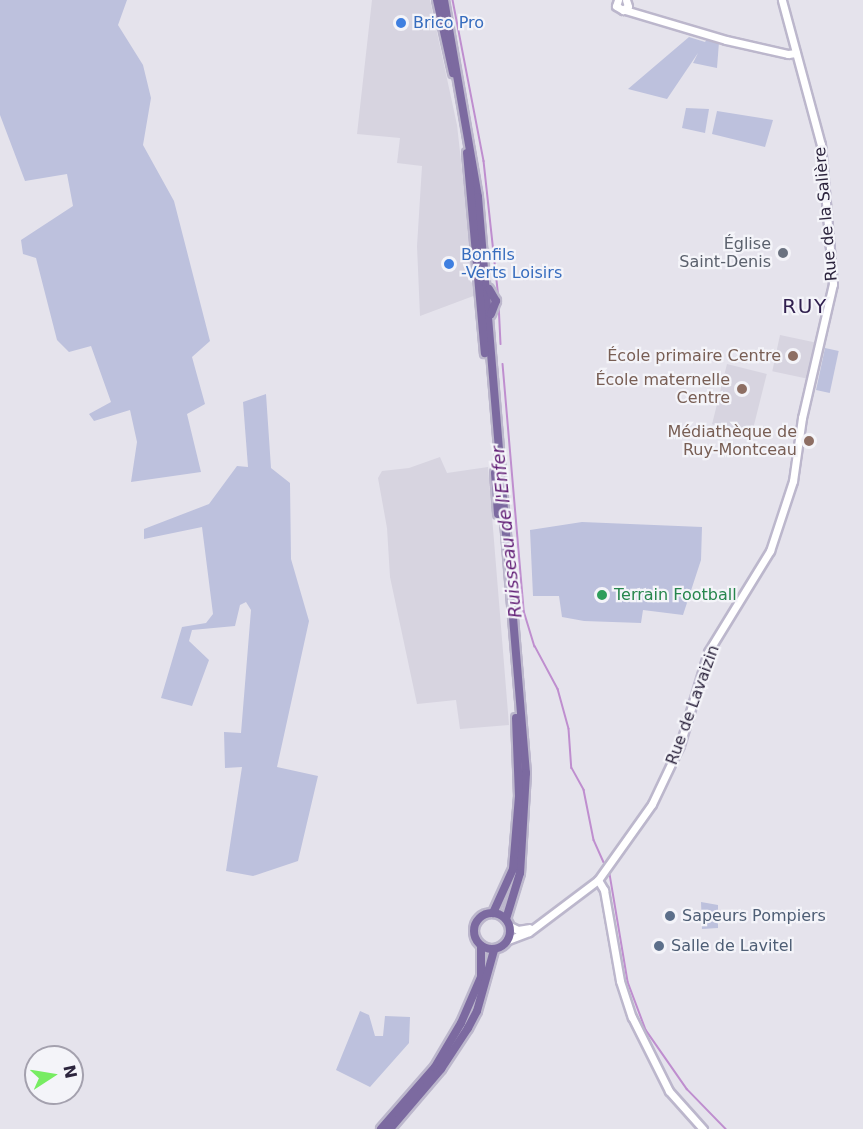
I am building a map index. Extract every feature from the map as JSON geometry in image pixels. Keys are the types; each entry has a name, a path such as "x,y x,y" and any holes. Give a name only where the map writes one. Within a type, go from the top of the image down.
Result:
{"main road":[{"path":"381,1129 435,1067 461,1023 481,977 481,946 474,934 475,924 481,917 493,913 513,869 519,773 472,198 457,90 437,0"},
{"path":"390,1129 441,1069 468,1028 477,1011 494,950 508,940 508,923 520,873 526,773 485,271 470,132 444,0"},
{"path":"607,0 617,2 618,9 627,3 647,14 726,40 788,54 796,53"},
{"name":"Rue de la Salière","path":"783,0 821,145 833,284 800,426 793,481"},
{"name":"Rue de Lavaizin","path":"508,940 524,935 598,880 658,794 680,745 708,652 770,551 793,481"},
{"path":"598,880 632,1017 669,1091 703,1129"},
{"name":"Rue de Lavaizin","path":"508,923 524,930 562,908"},
{"path":"493,913 508,923"},
{"path":"481,946 494,950"}],"shaded area":[{"path":"0,0 127,0 118,25 143,65 151,98 143,145 174,201 210,341 192,357 205,404 187,414 201,472 131,482 137,442 130,410 94,421 89,414 111,402 91,346 69,352 57,340 36,258 23,254 21,240 73,206 67,174 25,181 0,115"},
{"path":"372,0 430,0 457,125 476,295 420,316 417,246 422,166 397,163 400,138 357,134"},
{"path":"689,37 705,42 707,39 719,42 717,68 693,63 698,53 667,99 628,89"},
{"path":"686,108 709,109 705,133 682,128"},
{"path":"717,111 773,120 765,147 712,134"},
{"name":"École primaire Centre","path":"780,335 814,342 807,378 772,371"},
{"path":"825,348 839,351 830,393 816,390"},
{"name":"École maternelle Centre","path":"727,364 767,374 752,434 712,424"},
{"path":"266,394 271,468 290,483 291,559 309,621 277,767 318,776 298,861 253,876 226,871 242,767 225,768 224,732 241,733 251,610 246,602 240,605 235,626 192,630 189,641 209,660 192,706 161,698 182,627 206,623 213,614 202,527 144,539 144,529 209,504 237,466 248,467 243,402"},
{"path":"440,457 447,473 488,467 509,725 460,729 456,700 417,704 390,577 387,528 378,478 382,471 409,468"},
{"path":"582,522 702,527 701,560 683,615 643,610 641,623 584,621 562,617 559,596 533,596 530,530"},
{"path":"701,902 718,905 718,928 702,929"},
{"path":"360,1011 369,1015 375,1036 383,1036 385,1016 410,1017 409,1043 370,1087 336,1070"}],"waterway":[{"name":"Ruisseau de l'Enfer","path":"453,0 484,161 499,298"},
{"name":"Ruisseau de l'Enfer","path":"499,303 501,344"},
{"name":"Ruisseau de l'Enfer","path":"503,364 524,611 535,646 558,689 569,729 572,768 584,790 594,840 604,862"},
{"name":"Ruisseau de l'Enfer","path":"610,874 628,982 646,1030 687,1089 726,1129"}],"place":[{"name":"Brico Pro","path":"401,23"},
{"name":"Église Saint-Denis","path":"783,253"},
{"name":"Bonfils -Verts Loisirs","path":"449,264"},
{"name":"École primaire Centre","path":"793,356"},
{"name":"École maternelle Centre","path":"742,389"},
{"name":"Médiathèque de Ruy-Montceau","path":"809,441"},
{"name":"Terrain Football","path":"602,595"},
{"name":"Sapeurs Pompiers","path":"670,916"},
{"name":"Salle de Lavitel","path":"659,946"}],"district":[{"name":"RUY","path":"805,306"}]}
